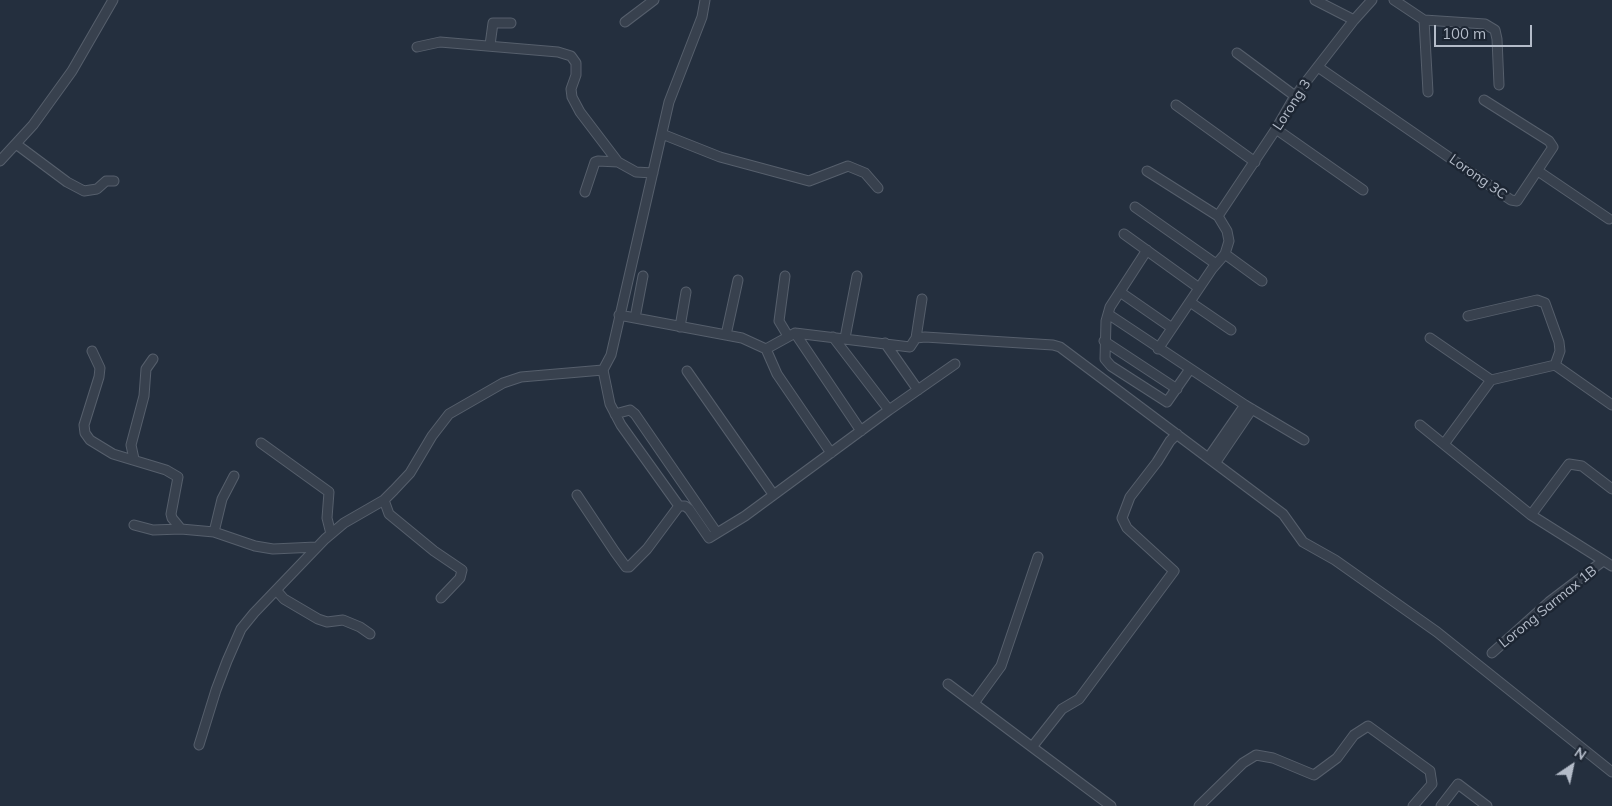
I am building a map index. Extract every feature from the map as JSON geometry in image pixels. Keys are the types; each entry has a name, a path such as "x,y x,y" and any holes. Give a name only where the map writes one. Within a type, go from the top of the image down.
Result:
{"street":[{"path":"0,161 33,126 72,71 113,0"},
{"path":"625,22 654,0"},
{"path":"679,506 615,414 610,404 603,370 610,355 670,100 702,17 705,0"},
{"path":"1316,0 1354,20"},
{"name":"Lorong 3","path":"1218,216 1276,130 1294,96 1372,0"},
{"path":"1394,0 1424,20 1485,24 1495,30 1499,85"},
{"path":"1424,20 1428,92"},
{"path":"490,45 493,23 511,23"},
{"path":"417,47 440,42 558,52 571,56 576,63 576,75 571,89 572,97 618,162 636,172 653,173"},
{"path":"1237,53 1294,96"},
{"name":"Lorong 3C","path":"1318,67 1511,200 1517,201 1553,149 1540,135 1484,100"},
{"path":"1176,105 1255,162"},
{"path":"1276,130 1363,190"},
{"path":"662,134 720,157 810,181 848,166 865,173 878,188"},
{"path":"16,144 67,182 84,191 97,189 106,181 114,181"},
{"path":"585,192 595,162 618,162"},
{"path":"1538,171 1608,218"},
{"path":"1147,172 1218,216 1228,236 1225,254 1216,264 1158,349"},
{"path":"1136,207 1216,264"},
{"path":"1124,234 1200,288"},
{"path":"1147,250 1108,314 1104,341 1105,359 1111,366 1165,402 1168,402 1190,369"},
{"path":"1225,254 1262,281"},
{"path":"635,318 643,276"},
{"path":"786,276 779,321 792,335 861,430"},
{"path":"845,338 857,276"},
{"path":"726,335 738,280"},
{"path":"680,327 686,292"},
{"path":"1120,292 1172,328"},
{"path":"766,349 792,335 845,338 910,346 916,338 922,299"},
{"path":"1468,316 1537,300 1545,303 1559,342 1560,351 1555,365"},
{"path":"1190,302 1231,330"},
{"path":"1108,314 1248,407 1304,440"},
{"path":"619,315 742,338 766,349 777,374 831,452"},
{"path":"833,337 889,410"},
{"path":"916,338 1060,347 1213,460 1282,514 1303,542 1335,560 1437,632 1612,772"},
{"path":"1430,338 1491,380"},
{"path":"1104,341 1177,388"},
{"path":"884,343 918,390"},
{"path":"92,351 100,368 84,425 84,432 97,446 114,454 166,470 178,477 171,514 181,529"},
{"path":"134,459 131,445 144,396 146,369 153,359"},
{"path":"679,506 685,506 689,509 709,538 955,364"},
{"path":"1444,444 1491,380 1555,365 1612,405"},
{"path":"199,745 216,690 242,629 254,612 277,591 316,547 331,534 344,523 384,500 410,473 432,436 449,414 503,383 521,377 603,370"},
{"path":"687,371 773,494"},
{"path":"1213,460 1248,407"},
{"path":"615,414 630,410 636,414 717,533"},
{"path":"1420,425 1531,515 1608,564"},
{"path":"1032,747 1062,709 1079,699 1174,571 1127,528 1122,518 1130,497 1177,434"},
{"path":"261,443 330,492 327,518 331,534"},
{"path":"1531,515 1569,464 1582,466 1612,489"},
{"path":"214,532 222,499 234,476"},
{"path":"577,495 626,567 629,567 647,549 679,506"},
{"path":"384,500 389,514 434,551 462,570 460,578 441,598"},
{"path":"134,524 154,530 181,529 214,532 255,546 273,549 316,547"},
{"path":"974,703 1001,666 1038,557"},
{"name":"Lorong Sarmax 1B","path":"1492,653 1549,602 1608,564"},
{"path":"277,591 284,599 318,619 327,622 343,620 360,627 370,634"},
{"path":"948,684 1111,806"},
{"path":"1200,806 1243,763 1256,755 1273,758 1314,776 1337,758 1354,735 1368,726 1430,771 1432,784 1413,806"},
{"path":"1441,806 1458,784 1487,806"}]}
